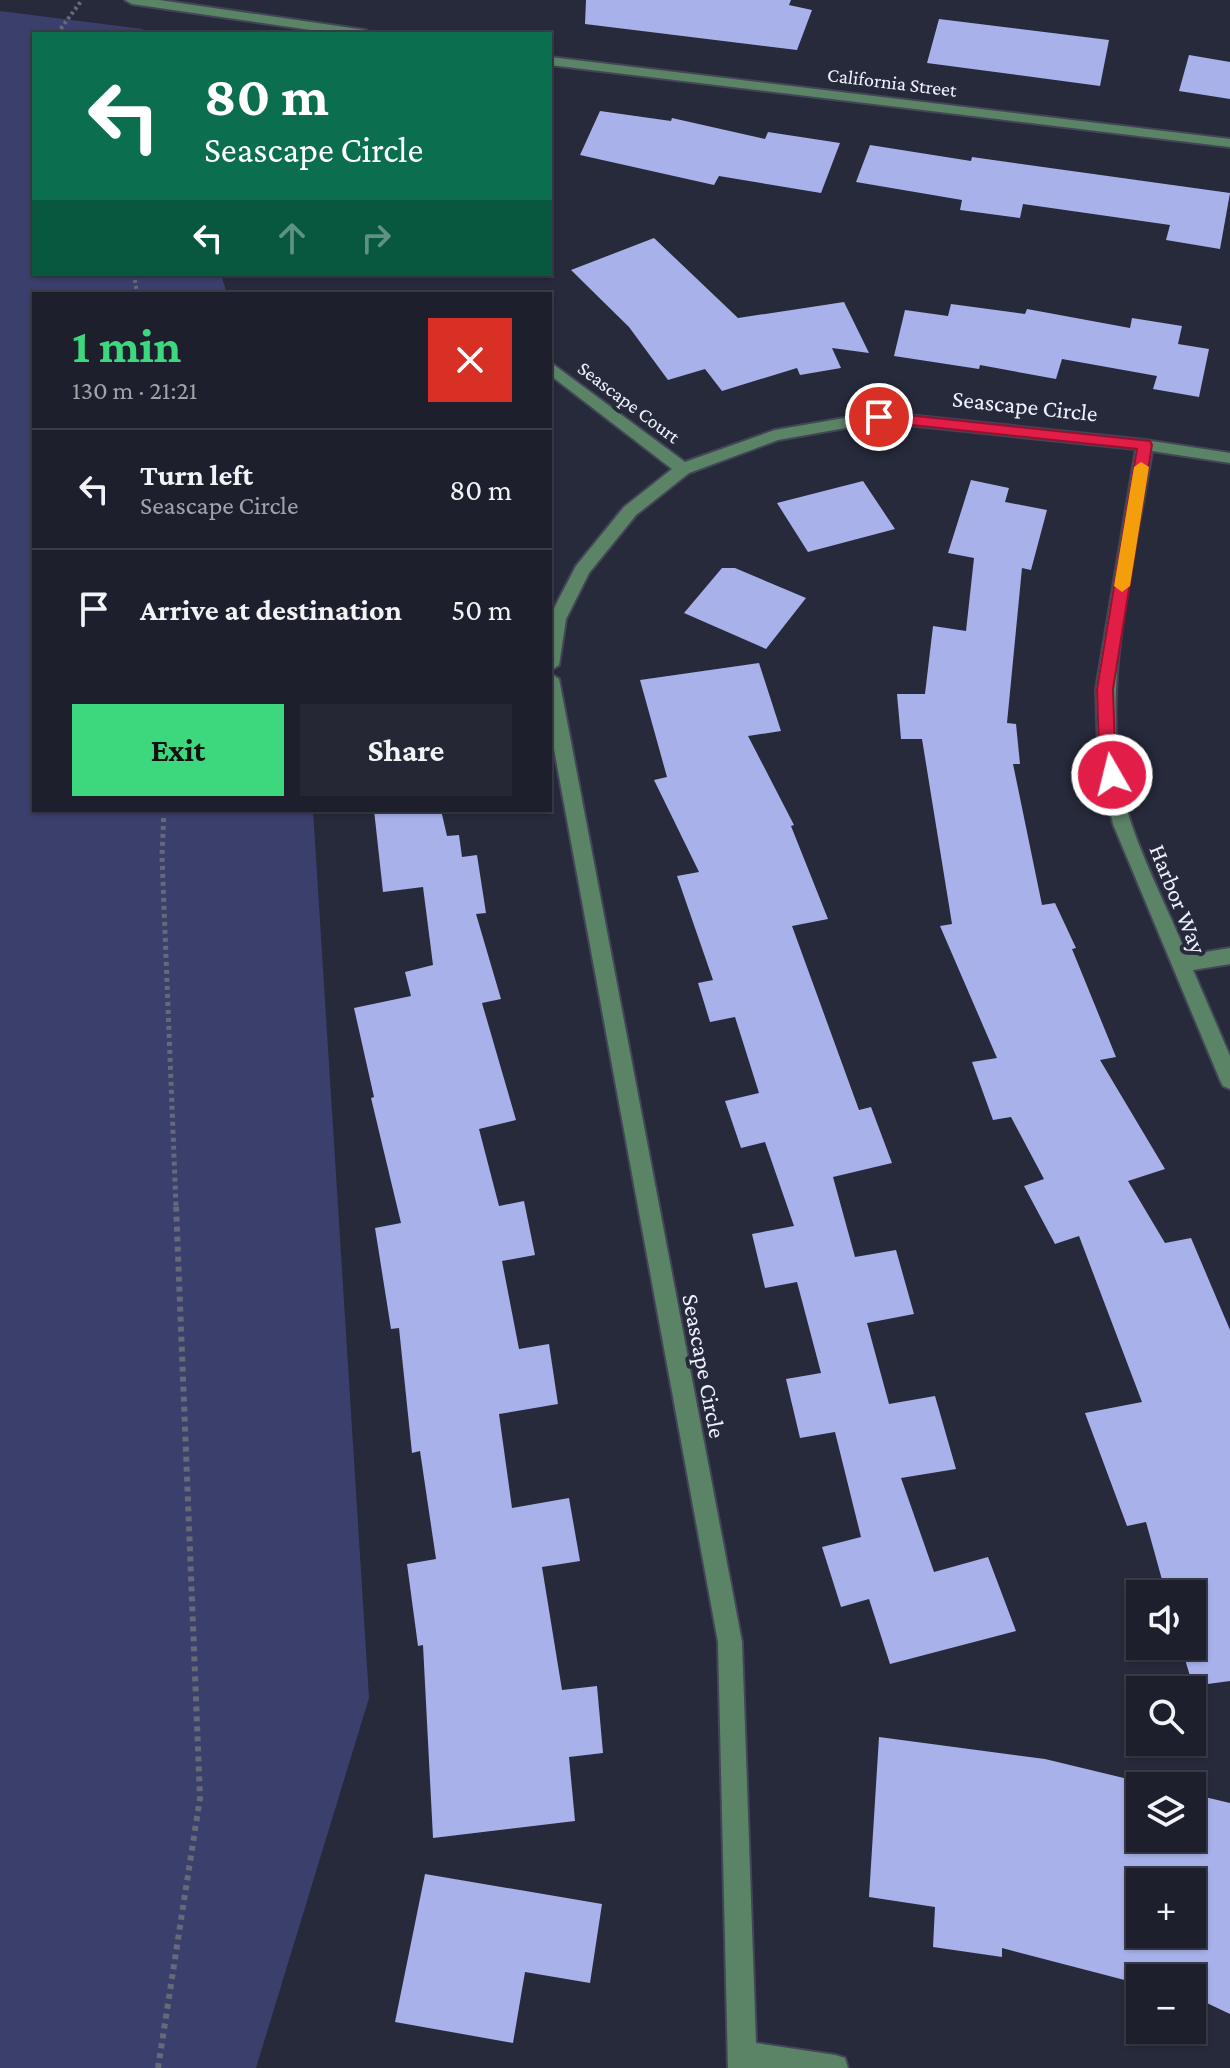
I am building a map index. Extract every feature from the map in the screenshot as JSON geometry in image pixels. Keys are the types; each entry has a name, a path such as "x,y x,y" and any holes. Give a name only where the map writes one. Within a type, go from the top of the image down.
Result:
{"street":[{"path":"132,0 351,32"},
{"name":"California Street","path":"552,61 1230,143"},
{"name":"Seascape Court","path":"552,369 683,469"},
{"name":"Seascape Circle","path":"552,652 557,619 582,570 630,511 683,469 775,435 879,417 1145,445 1230,458"},
{"name":"Harbor Way","path":"1145,445 1105,689 1107,750 1122,824 1230,1080"},
{"name":"Seascape Circle","path":"552,690 730,1642 742,2061"},
{"path":"1179,964 1230,956"},
{"path":"742,2061 835,2068"}],"path":[{"path":"59,32 82,0"},
{"path":"158,2068 200,1798 162,856 164,812"}],"shaded area":[{"path":"0,11 143,29 142,32 32,32 32,276 222,276 226,292 32,292 32,812 313,812 369,1698 256,2068 0,2068"}],"building":[{"path":"586,0 791,0 789,5 812,10 797,50 585,24"},
{"path":"939,19 1109,40 1100,86 927,63"},
{"path":"1189,55 1230,62 1230,99 1179,91"},
{"path":"600,111 671,121 672,118 765,139 768,132 840,143 821,193 719,176 714,185 580,155"},
{"path":"870,145 971,161 972,157 1230,193 1220,249 1166,240 1170,225 1023,204 1020,218 960,210 962,200 856,182"},
{"path":"654,238 738,318 844,302 869,353 832,348 841,368 800,375 797,368 722,391 705,369 668,380 629,327 571,270"},
{"path":"951,304 1025,314 1027,309 1130,328 1132,318 1182,326 1178,344 1209,349 1199,397 1153,389 1157,376 1062,359 1056,379 980,365 979,369 894,356 905,310 948,316"},
{"path":"971,480 1009,488 1005,502 1047,510 1031,570 1022,568 1007,723 1016,724 1020,764 1013,764 1042,905 1055,903 1076,948 1072,949 1116,1057 1100,1060 1165,1169 1128,1181 1165,1243 1191,1238 1230,1330 1230,1681 1206,1684 1206,1676 1190,1676 1185,1660 1206,1660 1206,1580 1162,1580 1146,1522 1127,1526 1085,1413 1142,1402 1079,1236 1055,1244 1024,1186 1044,1179 1011,1117 993,1120 972,1062 997,1058 940,926 952,924 922,739 901,739 897,694 925,694 933,626 966,631 974,558 948,553"},
{"path":"863,481 895,529 808,552 777,503"},
{"path":"722,568 735,568 806,598 766,649 684,613"},
{"path":"759,663 781,731 748,736 794,825 791,826 828,919 792,926 859,1110 871,1107 892,1163 833,1177 855,1257 896,1250 914,1314 867,1323 889,1404 935,1396 956,1469 901,1478 934,1572 988,1557 1016,1631 890,1664 869,1599 841,1607 822,1547 861,1537 835,1432 800,1438 786,1379 821,1373 797,1282 765,1288 752,1234 794,1226 765,1142 741,1148 725,1101 759,1093 735,1017 710,1022 698,983 713,980 677,876 699,872 654,780 667,777 640,680"},
{"path":"374,812 441,812 447,836 459,835 462,857 477,855 486,913 476,914 501,999 482,1003 516,1120 479,1129 499,1206 524,1201 535,1255 502,1261 519,1349 549,1344 558,1404 499,1414 512,1508 569,1498 580,1561 542,1567 562,1690 597,1686 603,1753 569,1757 575,1821 433,1838 423,1645 418,1646 407,1564 436,1559 420,1451 412,1453 399,1328 391,1329 375,1228 401,1223 371,1098 374,1097 354,1008 411,996 405,972 433,965 423,887 383,892"},
{"path":"879,1737 1045,1759 1126,1779 1126,1852 1206,1852 1206,1797 1230,1803 1230,2014 1206,2003 1206,1964 1126,1964 1126,1980 1002,1948 1002,1957 933,1947 935,1907 869,1897"},
{"path":"425,1874 602,1904 590,1983 525,1972 513,2043 395,2022"}],"slow traffic":[{"path":"1122,586 1141,467"}],"route":[{"path":"879,417 1145,445 1105,689 1107,750 1112,775"}]}
